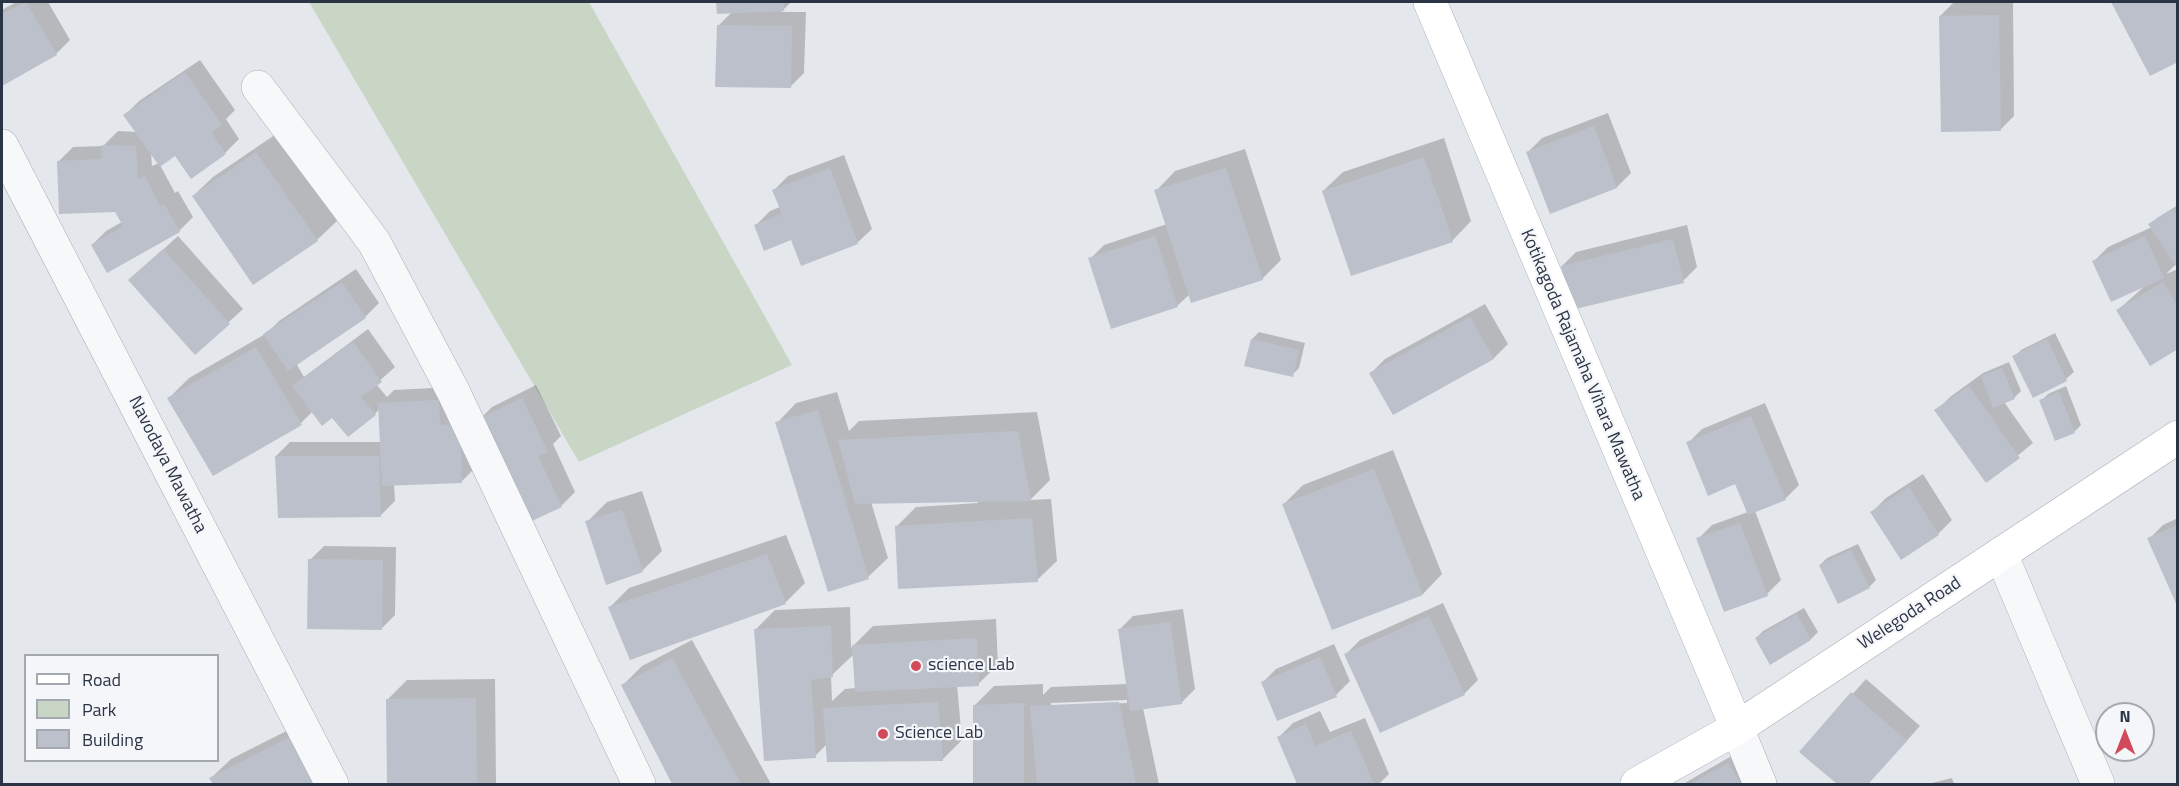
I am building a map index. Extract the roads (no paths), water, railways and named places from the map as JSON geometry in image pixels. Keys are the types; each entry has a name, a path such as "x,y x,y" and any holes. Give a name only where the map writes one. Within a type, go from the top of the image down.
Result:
{"street":[{"name":"Kotikagoda Rajamaha Vihara Mawatha","path":"1430,2 1737,728"},
{"path":"258,87 374,242 453,391 639,784"},
{"name":"Navodaya Mawatha","path":"2,146 332,784"},
{"name":"Welegoda Road","path":"1637,784 1737,728 2178,437"},
{"path":"2001,554 2098,784"},
{"path":"1737,728 1760,784"}],"place":[{"name":"science Lab","path":"916,666"},
{"name":"Science Lab","path":"883,734"}]}
